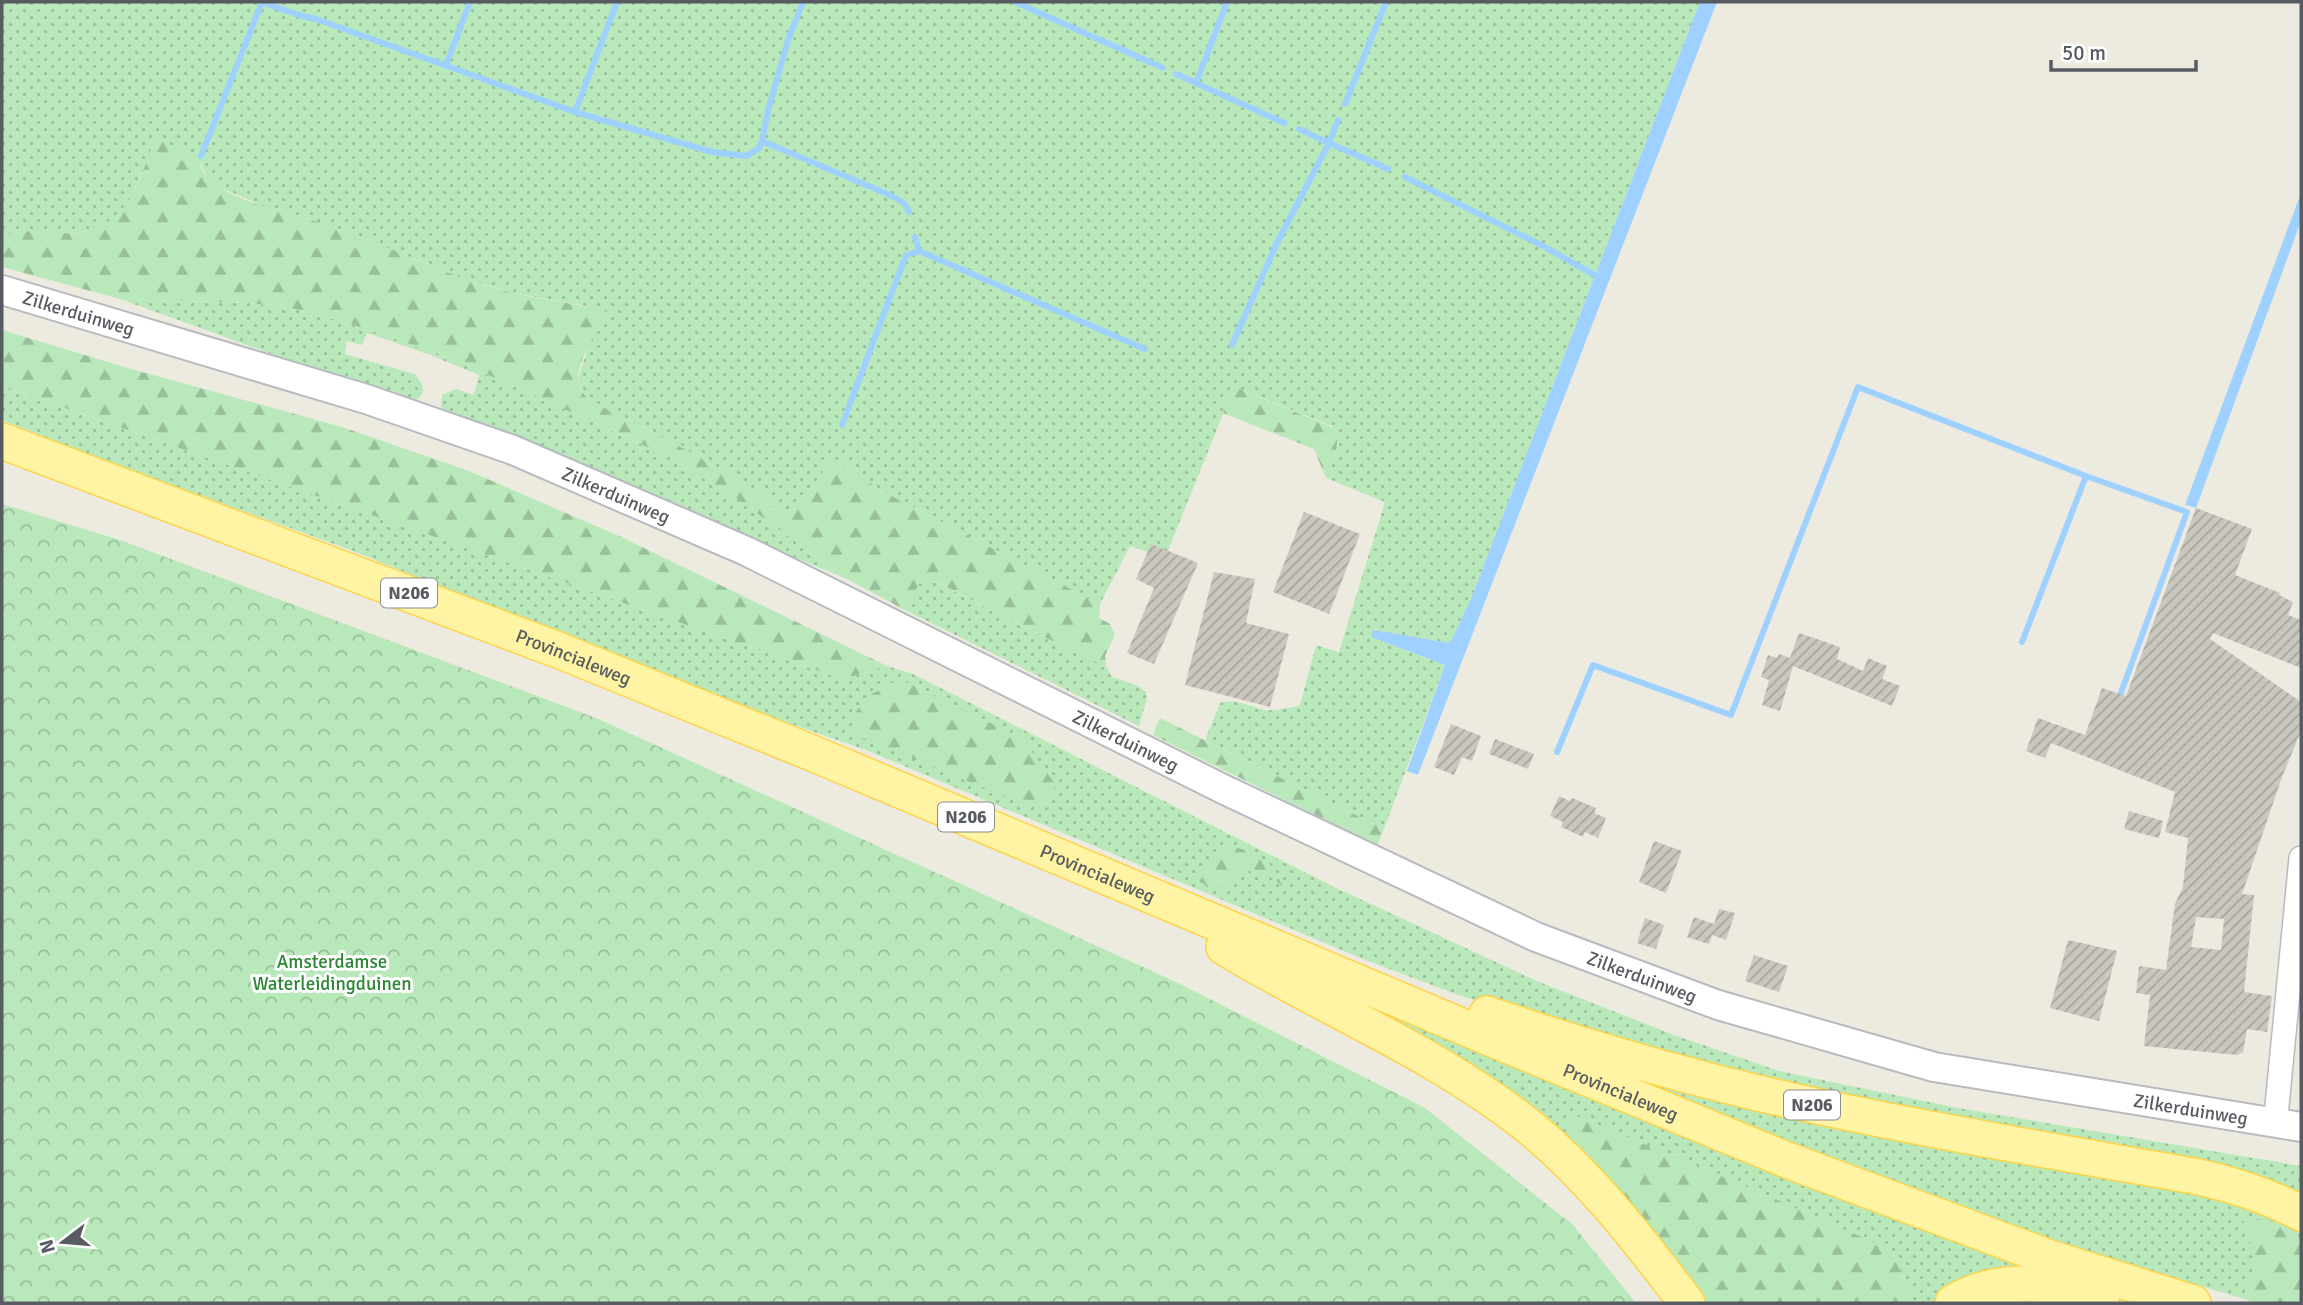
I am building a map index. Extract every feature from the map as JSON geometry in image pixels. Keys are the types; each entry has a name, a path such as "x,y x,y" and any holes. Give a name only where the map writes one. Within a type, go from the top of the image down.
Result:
{"main road":[{"name":"Provincialeweg","path":"2,441 558,650 1120,882 1502,1044 1800,1165 2050,1258 2193,1303"},
{"name":"N206","path":"1120,882 1228,949 1406,1046 1472,1086 1528,1126 1583,1178 1636,1237 1687,1303"},
{"name":"N206","path":"1329,970 1415,990 1553,1036 1760,1093 1944,1131 2221,1182 2266,1196 2301,1213"},
{"path":"1953,1303 1993,1287 2021,1284 2067,1288 2135,1303"}],"street":[{"name":"Zilkerduinweg","path":"2,290 366,398 513,450 746,551 1225,790 1536,937 1718,1005 1934,1067 2301,1127"},
{"path":"2271,1122 2276,1116 2301,858"}],"green space":[{"path":"2,2 1700,2 1471,599 1450,643 1373,630 1371,637 1445,665 1384,829 1205,740 1220,703 1237,702 1266,710 1300,705 1316,645 1339,652 1385,502 1326,478 1338,445 1332,426 1234,387 1165,558 1130,546 1100,604 882,491 833,458 801,503 790,512 781,512 740,480 678,445 593,403 585,395 579,376 589,341 586,306 513,293 462,278 343,230 265,207 215,185 207,178 200,161 142,172 123,209 103,226 76,233 2,235"},
{"path":"155,139 201,156 201,168 208,178 244,199 343,230 491,287 607,312 587,348 578,377 581,390 593,403 719,468 760,493 774,507 785,513 801,503 833,457 882,491 1100,604 1099,618 1110,624 1115,634 1105,656 1106,666 935,581 919,584 905,610 845,578 739,500 669,457 436,353 348,323 296,309 251,303 120,299 2,267 2,235 34,231 77,233 95,229 109,221 130,199"},
{"path":"120,299 251,303 296,309 348,323 436,353 669,457 739,500 845,578 447,415 441,407 442,395 456,389 474,395 479,375 428,354 367,333 362,345 346,341 345,354 414,374 423,387 423,392 414,401 407,403"},
{"path":"2,330 131,369 342,427 469,471 619,536 887,666 854,676 836,677 2,386"},
{"path":"2,386 836,677 854,676 887,666 913,674 1334,887 1539,982 1674,1035 1779,1071 1958,1108 2301,1166 2301,1196 2267,1179 2206,1161 1857,1099 1576,1031 1461,996 1363,959 866,750 708,695 348,549 105,461 2,420"},
{"path":"1234,387 1332,427 1337,446 1326,478 1314,449 1223,413"},
{"name":"Amsterdamse Waterleidingduinen","path":"2,504 120,540 596,718 1176,982 1425,1108 1573,1225 1636,1303 2,1303"},
{"path":"934,581 1106,666 1112,677 1138,686 1146,692 1147,699 1139,726 905,610 919,584"},
{"path":"900,679 1023,739 1055,784 1050,808 1030,805 982,787 856,735 855,713 868,696"},
{"path":"1160,718 1384,829 1378,844 1153,735"},
{"path":"1232,845 1269,863 1283,886 1270,877 1245,870 1232,885 1211,888 1195,879 1210,858"},
{"path":"1247,950 2093,1286 1940,1303 1914,1303 1893,1251 1564,1137"},
{"path":"1514,1031 2301,1219 2301,1239 2277,1222 2256,1262 2244,1299 2019,1231 1918,1195"},
{"path":"1574,1115 1893,1251 1914,1303 1695,1303 1564,1137"},
{"path":"2242,1217 2277,1222 2301,1239 2301,1303 2257,1303 2244,1299 2256,1262"}],"water":[{"path":"1700,2 1717,2 1418,775 1407,771 1445,665 1371,637 1373,630 1450,643 1471,599"},
{"path":"2301,193 2301,221 2196,508 2185,505"}],"building":[{"path":"2196,508 2252,529 2235,575 2280,593 2279,595 2293,602 2288,615 2301,620 2301,668 2213,633 2210,639 2301,702 2301,731 2282,777 2242,894 2254,895 2244,992 2272,996 2267,1032 2247,1029 2243,1052 2237,1055 2144,1046 2150,995 2136,993 2139,966 2166,970 2175,904 2183,887 2188,838 2165,832 2175,792 2051,743 2045,758 2026,751 2038,718 2085,735 2102,688 2126,696","holes":["2196,917 2224,919 2221,950 2191,947"]},
{"path":"1304,512 1360,534 1329,614 1273,592"},
{"path":"1151,544 1198,563 1154,664 1127,653 1154,588 1136,579"},
{"path":"1214,572 1255,579 1246,623 1289,634 1270,707 1185,685"},
{"path":"1799,633 1840,647 1837,659 1863,671 1868,658 1887,666 1882,679 1900,686 1892,706 1793,666 1780,711 1762,705 1769,680 1761,677 1768,655 1777,658 1779,654 1790,658"},
{"path":"1451,724 1481,736 1472,761 1462,757 1454,775 1434,767"},
{"path":"1495,739 1534,754 1528,769 1489,754"},
{"path":"1559,796 1570,801 1572,798 1596,808 1594,813 1606,818 1598,838 1585,832 1583,837 1561,827 1563,822 1550,816"},
{"path":"2129,811 2163,821 2159,838 2124,829"},
{"path":"1654,841 1682,851 1666,893 1639,882"},
{"path":"1719,909 1735,913 1726,940 1712,935 1709,944 1687,937 1694,917 1714,924"},
{"path":"1645,918 1664,925 1656,949 1637,943"},
{"path":"2068,940 2117,951 2099,1021 2050,1008"},
{"path":"1754,955 1788,966 1779,992 1745,981"}],"waterway":[{"path":"260,2 316,19 575,112 712,152 747,156 759,148 762,141 788,40 803,2"},
{"path":"201,156 262,2"},
{"path":"446,65 470,2"},
{"path":"575,112 617,2"},
{"path":"1015,2 1163,68"},
{"path":"1196,83 1227,2"},
{"path":"1345,104 1386,2"},
{"path":"1176,74 1284,123"},
{"path":"1338,120 1329,143 1388,169"},
{"path":"1232,345 1276,245 1329,143 1299,129"},
{"path":"762,141 892,196 905,204 909,212"},
{"path":"1405,177 1541,245 1600,278"},
{"path":"915,237 919,251"},
{"path":"842,425 906,255 919,251 1145,349"},
{"path":"1557,752 1593,665 1731,715 1858,387 2086,476 2187,512 2118,701"},
{"path":"2022,642 2086,476"}]}
